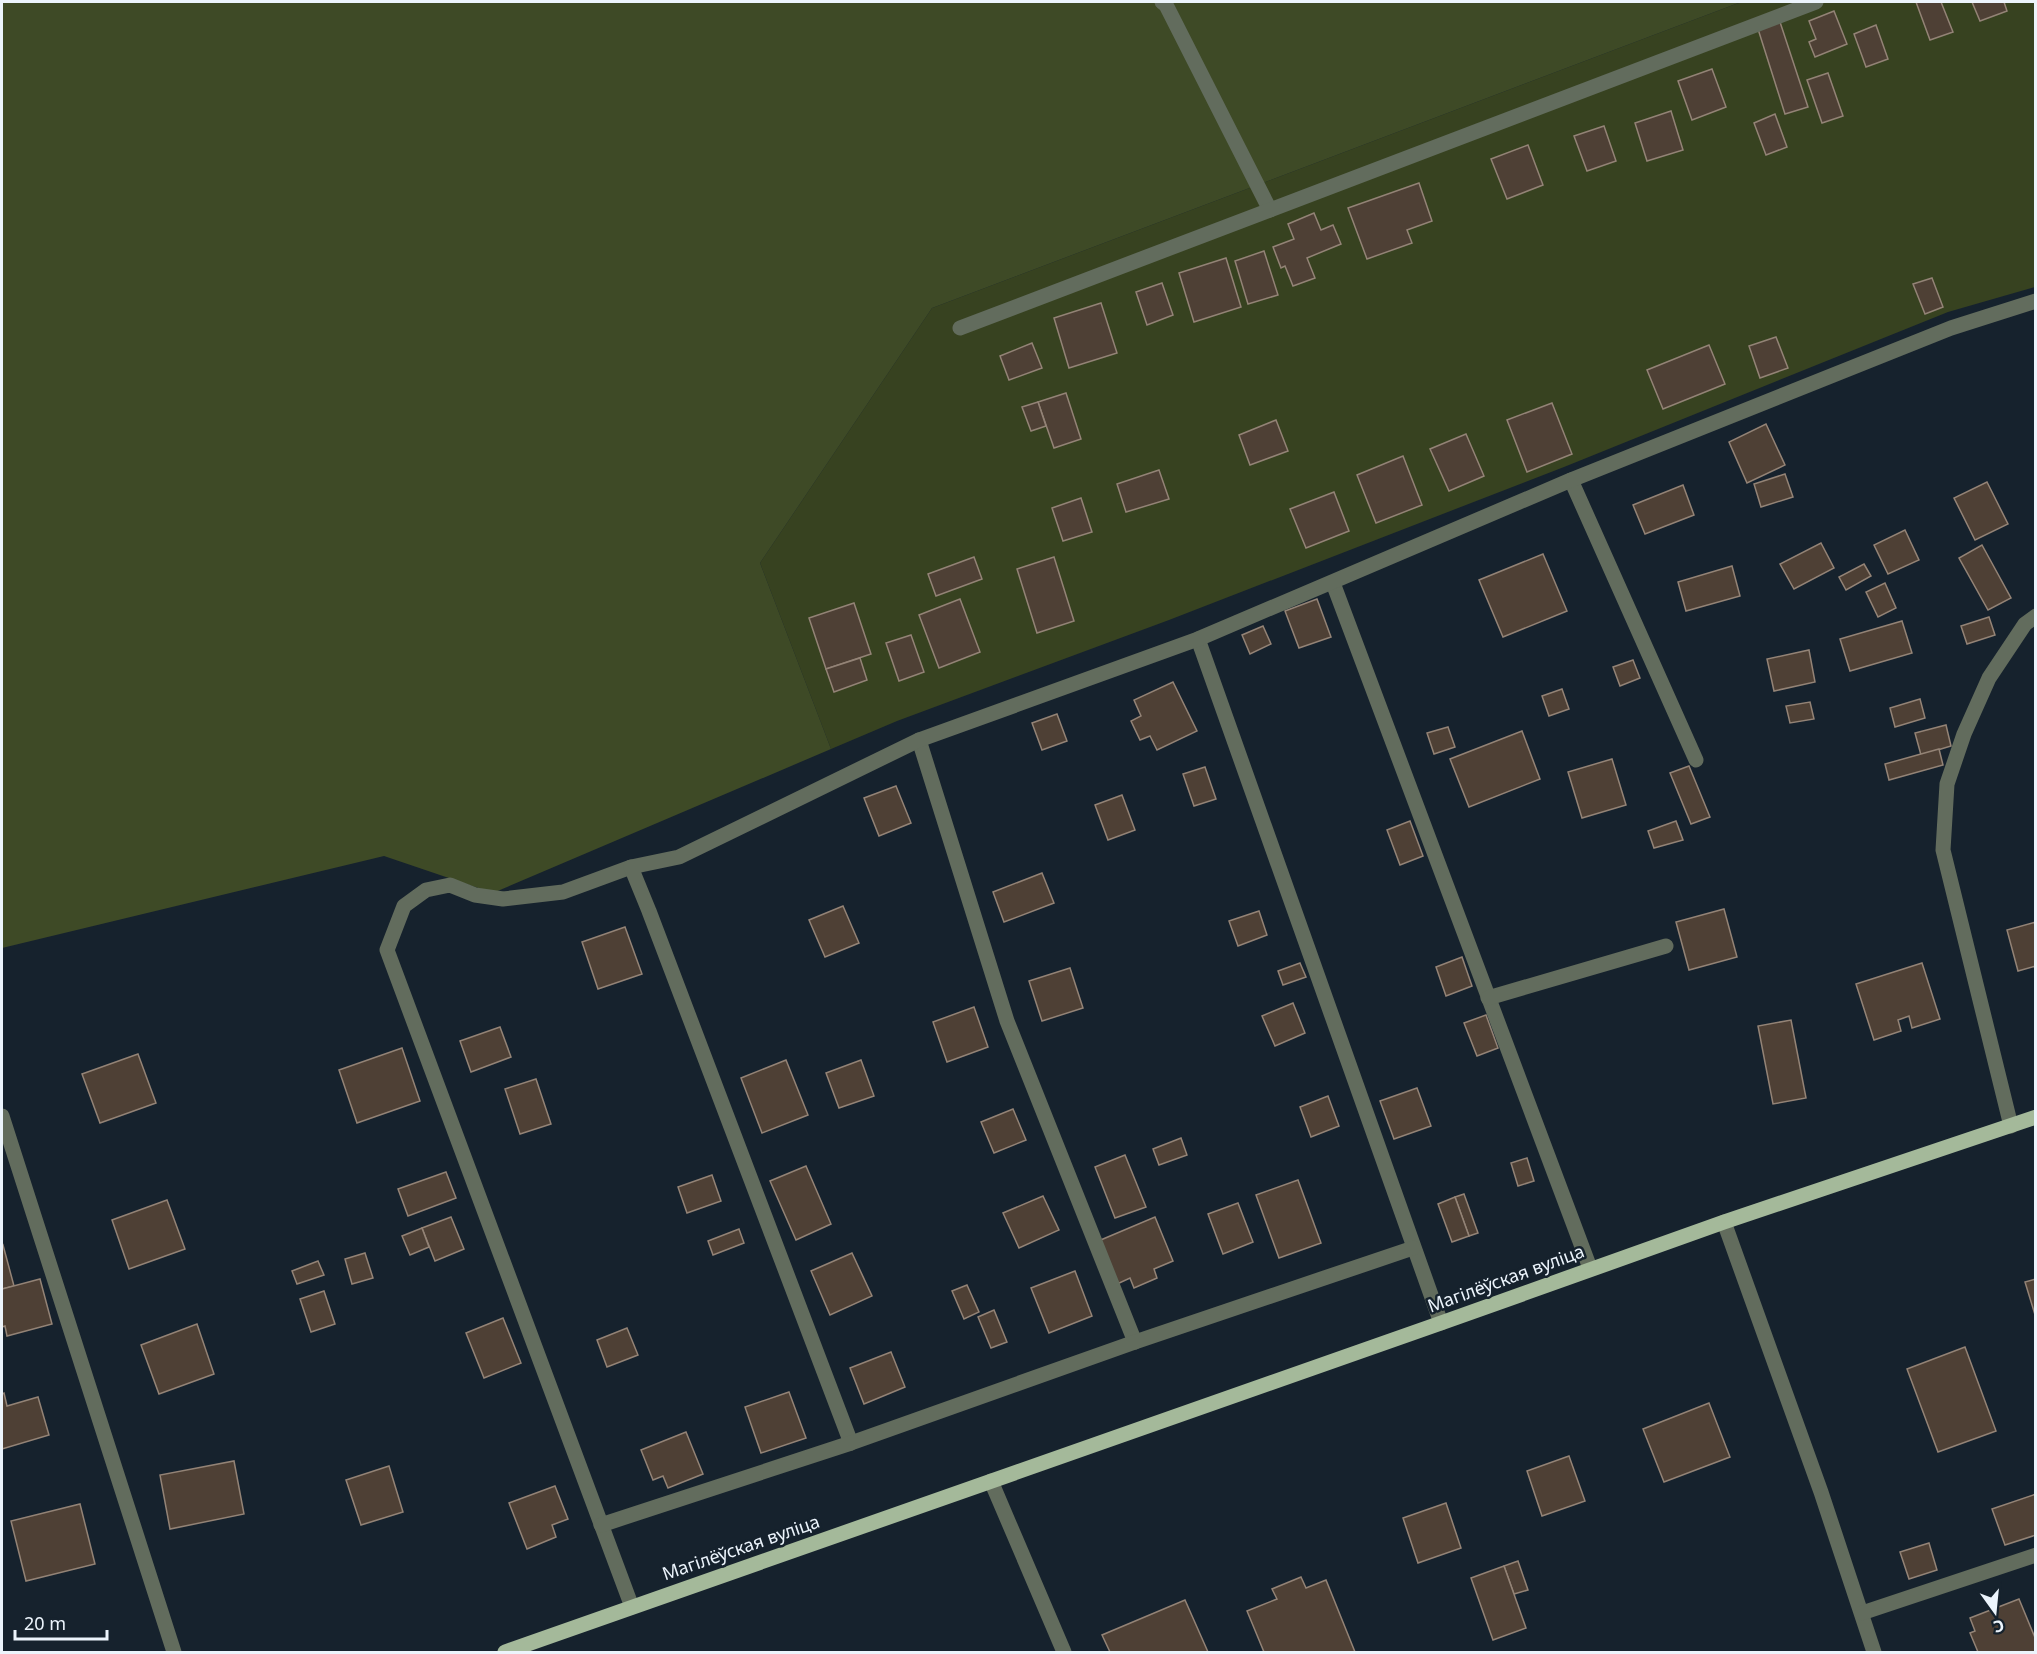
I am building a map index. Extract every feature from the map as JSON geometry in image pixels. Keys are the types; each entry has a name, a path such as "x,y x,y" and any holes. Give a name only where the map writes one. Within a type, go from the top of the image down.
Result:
{"main road":[{"name":"Магілёўская вуліца","path":"506,1653 1441,1323 1590,1268 2036,1118"}],"street":[{"path":"1162,2 1166,5 1270,210"},
{"path":"960,328 1816,2"},
{"path":"632,1607 387,951 404,906 426,890 450,885 475,895 503,898 563,892 631,867 679,857 919,740 1198,639 1571,480 1951,328 2036,301"},
{"path":"1571,480 1696,760"},
{"path":"1333,582 1590,1268"},
{"path":"2011,1126 1943,850 1947,784 1964,734 1989,678 2025,624 2036,616"},
{"path":"1198,639 1441,1323"},
{"path":"919,740 1007,1021 1136,1342"},
{"path":"631,867 851,1443"},
{"path":"1488,998 1666,946"},
{"path":"2,1116 174,1653"},
{"path":"1724,1222 1821,1492 1874,1653"},
{"path":"601,1525 851,1443 1136,1342 1413,1248"},
{"path":"991,1482 1064,1653"},
{"path":"1862,1613 2036,1555"}],"green space":[{"path":"2,2 1741,2 932,308 760,563 831,749 493,893 384,856 2,948"},
{"path":"1741,2 2035,2 2035,287 1948,312 1564,467 1169,620 897,721 831,749 760,563 932,308"}],"building":[{"path":"1916,2 1941,2 1953,32 1930,40"},
{"path":"1972,2 2004,2 2007,11 1980,21"},
{"path":"1834,11 1847,44 1815,57 1809,42 1816,39 1809,21"},
{"path":"1780,22 1808,107 1785,114 1758,29"},
{"path":"1876,25 1888,59 1866,67 1854,34"},
{"path":"1712,69 1726,107 1692,120 1678,81"},
{"path":"1828,73 1843,116 1822,123 1807,80"},
{"path":"1671,111 1683,150 1647,161 1635,123"},
{"path":"1775,114 1787,147 1766,155 1754,123"},
{"path":"1604,126 1616,161 1587,171 1574,136"},
{"path":"1528,145 1543,185 1507,199 1491,159"},
{"path":"1419,183 1432,221 1407,230 1412,243 1367,259 1348,208"},
{"path":"1314,213 1321,230 1333,225 1341,244 1307,258 1315,278 1293,286 1285,266 1281,268 1273,247 1294,239 1288,224"},
{"path":"1264,251 1278,295 1248,304 1235,261"},
{"path":"1226,258 1241,307 1194,322 1179,273"},
{"path":"1932,278 1943,307 1925,314 1913,284"},
{"path":"1162,283 1173,315 1147,325 1136,292"},
{"path":"1101,303 1117,353 1069,368 1054,318"},
{"path":"1776,337 1788,368 1760,378 1749,346"},
{"path":"1032,343 1042,368 1009,380 1000,356"},
{"path":"1709,345 1725,384 1663,409 1647,370"},
{"path":"1066,393 1081,439 1054,448 1038,402"},
{"path":"1038,402 1046,426 1031,431 1022,407"},
{"path":"1552,403 1572,454 1527,472 1507,420"},
{"path":"1276,420 1288,451 1250,465 1239,435"},
{"path":"1766,424 1785,465 1747,483 1729,442"},
{"path":"1466,434 1484,476 1449,491 1430,449"},
{"path":"1403,456 1422,505 1376,523 1357,475"},
{"path":"1159,470 1169,499 1126,512 1117,484"},
{"path":"1785,474 1793,497 1761,507 1754,484"},
{"path":"1987,482 2008,524 1975,540 1954,498"},
{"path":"1683,485 1694,515 1645,534 1633,505"},
{"path":"1334,492 1349,531 1306,548 1290,509"},
{"path":"1081,498 1092,532 1063,541 1052,508"},
{"path":"1905,530 1919,560 1888,574 1874,545"},
{"path":"1821,543 1834,568 1794,589 1780,564"},
{"path":"1982,545 2011,598 1988,610 1959,558"},
{"path":"1543,554 1567,611 1503,637 1479,580"},
{"path":"974,557 982,579 936,596 928,574"},
{"path":"1054,557 1074,621 1037,633 1017,569"},
{"path":"1864,564 1871,576 1846,590 1839,577"},
{"path":"1732,566 1740,596 1686,611 1678,582"},
{"path":"1885,583 1896,608 1878,617 1866,592"},
{"path":"960,599 980,652 939,668 919,615"},
{"path":"1317,599 1331,637 1299,648 1285,611"},
{"path":"854,603 871,654 826,669 809,618"},
{"path":"1989,617 1995,635 1967,644 1961,626"},
{"path":"1902,621 1912,653 1850,671 1840,639"},
{"path":"1263,626 1271,644 1250,654 1242,635"},
{"path":"911,635 924,672 899,681 886,643"},
{"path":"1809,650 1815,682 1774,691 1767,659"},
{"path":"860,658 867,680 834,692 826,669"},
{"path":"1633,660 1640,678 1620,686 1613,667"},
{"path":"1173,682 1197,731 1157,750 1150,736 1140,740 1131,721 1141,716 1134,700"},
{"path":"1562,689 1569,709 1549,716 1542,696"},
{"path":"1920,699 1925,718 1895,727 1890,708"},
{"path":"1810,702 1814,719 1790,723 1786,706"},
{"path":"1057,714 1067,741 1042,750 1032,723"},
{"path":"1946,725 1951,746 1921,755 1915,733"},
{"path":"1448,727 1455,747 1434,754 1427,733"},
{"path":"1522,731 1540,779 1469,807 1450,759"},
{"path":"1939,749 1943,765 1889,780 1885,764"},
{"path":"1612,759 1626,805 1582,818 1568,772"},
{"path":"1689,766 1710,817 1691,824 1670,773"},
{"path":"1205,767 1216,799 1194,806 1183,774"},
{"path":"896,786 911,823 879,836 864,798"},
{"path":"1122,795 1135,830 1108,840 1095,805"},
{"path":"1410,821 1423,856 1400,865 1387,830"},
{"path":"1676,821 1683,840 1654,848 1648,831"},
{"path":"1042,873 1054,903 1004,922 993,892"},
{"path":"843,906 859,943 825,957 809,920"},
{"path":"1724,909 1737,957 1689,970 1676,922"},
{"path":"1259,911 1267,935 1238,946 1229,921"},
{"path":"2036,922 2036,966 2018,971 2007,930"},
{"path":"625,927 642,974 598,989 582,942"},
{"path":"1462,957 1472,986 1446,996 1436,967"},
{"path":"1300,963 1306,977 1283,985 1278,971"},
{"path":"1922,963 1940,1019 1912,1028 1909,1016 1898,1020 1901,1031 1874,1040 1856,984"},
{"path":"1070,968 1083,1008 1042,1021 1029,981"},
{"path":"1293,1003 1305,1033 1275,1046 1262,1016"},
{"path":"974,1007 988,1047 947,1062 933,1022"},
{"path":"1486,1015 1498,1048 1477,1056 1464,1023"},
{"path":"1791,1020 1806,1098 1773,1104 1758,1026"},
{"path":"500,1027 511,1057 471,1072 460,1041"},
{"path":"402,1048 420,1101 357,1123 339,1070"},
{"path":"138,1054 156,1103 100,1123 82,1074"},
{"path":"786,1060 808,1115 762,1133 741,1078"},
{"path":"861,1060 874,1096 839,1108 826,1073"},
{"path":"536,1079 551,1124 520,1134 505,1089"},
{"path":"1417,1088 1431,1126 1394,1139 1380,1101"},
{"path":"1328,1096 1339,1126 1311,1137 1300,1107"},
{"path":"1013,1109 1026,1140 994,1153 981,1122"},
{"path":"1181,1138 1187,1155 1159,1165 1153,1149"},
{"path":"1125,1155 1146,1207 1115,1218 1095,1167"},
{"path":"1527,1158 1534,1181 1518,1186 1511,1163"},
{"path":"806,1166 831,1224 796,1240 770,1181"},
{"path":"446,1172 456,1198 408,1216 398,1189"},
{"path":"712,1175 721,1201 687,1213 678,1187"},
{"path":"1298,1180 1321,1243 1279,1258 1256,1195"},
{"path":"1464,1194 1478,1233 1469,1236 1455,1197"},
{"path":"1043,1196 1059,1230 1019,1248 1003,1213"},
{"path":"1455,1197 1469,1236 1452,1242 1438,1204"},
{"path":"167,1200 185,1249 129,1269 112,1220"},
{"path":"1238,1203 1253,1242 1223,1254 1208,1214"},
{"path":"451,1217 464,1249 435,1261 422,1228"},
{"path":"1155,1217 1173,1261 1154,1269 1157,1278 1134,1288 1130,1278 1115,1285 1096,1242"},
{"path":"422,1228 429,1247 410,1255 402,1236"},
{"path":"739,1229 744,1243 713,1255 708,1241"},
{"path":"2,1246 14,1286 2,1289"},
{"path":"365,1253 373,1278 352,1284 345,1259"},
{"path":"852,1253 872,1296 830,1315 811,1271"},
{"path":"318,1261 324,1275 297,1284 292,1271"},
{"path":"1075,1271 1092,1316 1049,1333 1031,1288"},
{"path":"40,1279 52,1324 7,1336 5,1326 2,1327 2,1289"},
{"path":"2036,1279 2036,1318 2025,1282"},
{"path":"967,1285 979,1312 964,1319 952,1291"},
{"path":"324,1291 335,1324 311,1332 300,1299"},
{"path":"994,1310 1007,1342 991,1348 978,1317"},
{"path":"503,1318 521,1363 484,1378 466,1333"},
{"path":"197,1324 214,1374 159,1394 141,1345"},
{"path":"627,1328 638,1355 607,1367 597,1340"},
{"path":"1965,1347 1996,1431 1938,1452 1907,1369"},
{"path":"891,1352 905,1387 864,1404 850,1368"},
{"path":"789,1392 806,1438 761,1453 745,1407"},
{"path":"4,1393 7,1406 38,1397 49,1435 2,1449 2,1394"},
{"path":"1709,1403 1730,1457 1664,1482 1643,1429"},
{"path":"686,1432 703,1474 668,1488 663,1476 653,1480 641,1450"},
{"path":"1569,1456 1585,1501 1542,1516 1527,1471"},
{"path":"234,1461 244,1514 170,1529 160,1475"},
{"path":"389,1466 403,1512 361,1525 346,1480"},
{"path":"555,1486 568,1519 552,1525 556,1537 527,1549 509,1503"},
{"path":"2036,1494 2036,1535 2005,1545 1992,1509"},
{"path":"1446,1503 1461,1548 1418,1563 1403,1518"},
{"path":"80,1504 95,1564 26,1581 11,1521"},
{"path":"1929,1543 1937,1570 1909,1579 1900,1552"},
{"path":"1518,1561 1528,1590 1514,1594 1504,1566"},
{"path":"1504,1566 1526,1628 1493,1640 1471,1578"},
{"path":"1301,1577 1306,1588 1326,1580 1355,1652 1264,1652 1247,1611 1277,1599 1272,1589"},
{"path":"2019,1599 2036,1640 2036,1652 1978,1652 1970,1633 1975,1631 1970,1618"},
{"path":"1185,1600 1208,1652 1110,1652 1102,1635"}]}
